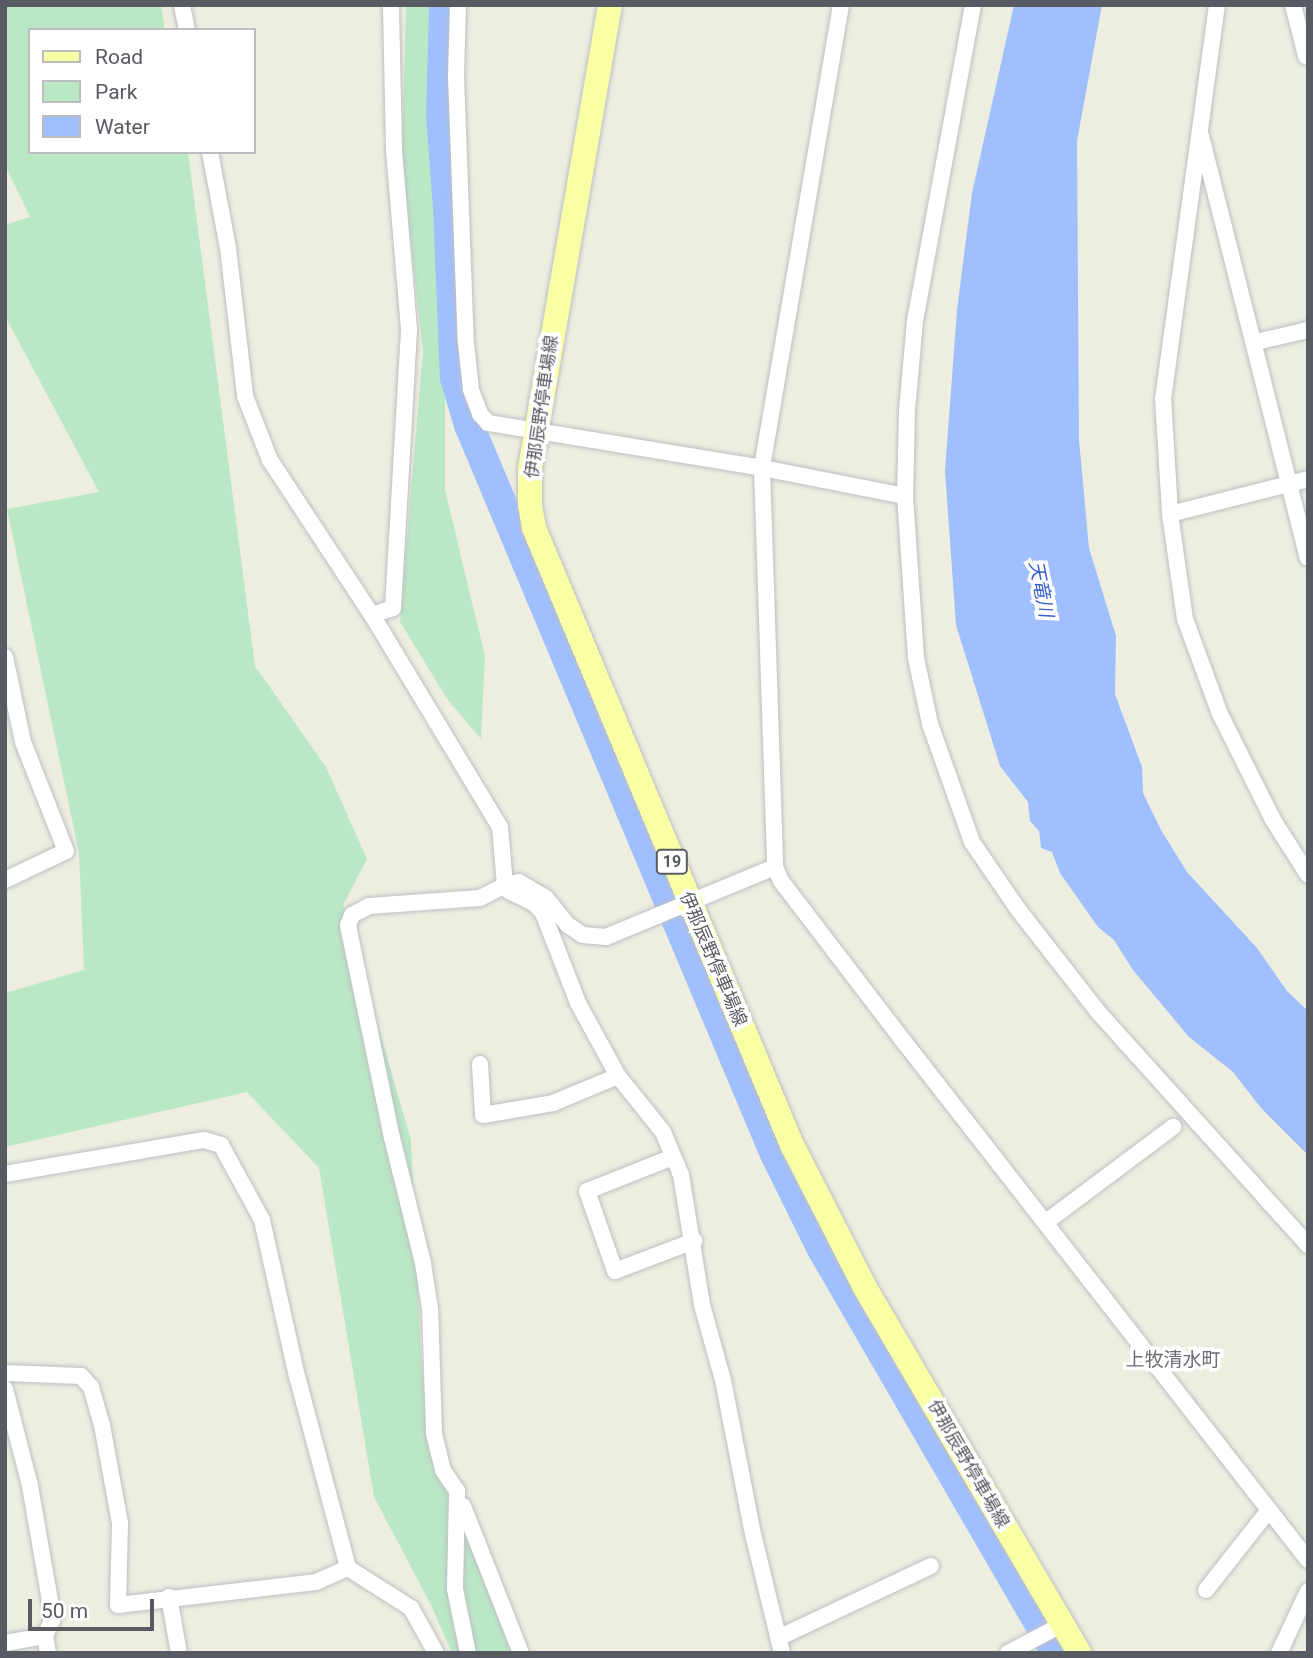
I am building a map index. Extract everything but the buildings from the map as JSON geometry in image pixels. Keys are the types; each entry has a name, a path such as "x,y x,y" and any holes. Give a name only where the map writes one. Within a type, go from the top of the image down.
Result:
{"main road":[{"name":"伊那辰野停車場線","path":"610,5 530,469 530,505 534,528 792,1146 864,1286 1079,1653"}],"street":[{"path":"182,5 187,28"},
{"path":"372,615 393,608 409,329 394,150 391,5"},
{"path":"458,5 456,76 471,390 480,414 488,423 762,468 905,496"},
{"path":"841,5 762,468 775,867 781,881 1308,1560"},
{"path":"974,5 915,321 905,496 916,658 930,724 972,842 1017,908 1099,1013 1308,1245"},
{"path":"1217,5 1163,398 1170,514 1185,619 1220,715 1273,820 1308,875"},
{"path":"1293,5 1306,56"},
{"path":"1200,132 1256,342 1308,558"},
{"path":"210,154 228,248 245,396 270,460 372,615 500,827 505,885 509,891 534,902 543,913 578,1003 618,1076 663,1132 681,1175 694,1241 702,1305 723,1380 753,1534 780,1645 931,1566"},
{"path":"1256,342 1308,330"},
{"path":"1170,514 1308,479"},
{"path":"5,657 23,742 66,851 5,880"},
{"path":"521,1653 457,1491 443,1470 434,1433 430,1309 423,1263 392,1138 348,925 352,915 369,906 480,898 505,885 519,882 546,898 568,925 583,934 606,937 775,867"},
{"path":"480,1064 483,1115 553,1103 618,1076"},
{"path":"1046,1222 1173,1127"},
{"path":"5,1174 204,1140 221,1145 262,1220 297,1376 348,1568 411,1608 436,1653"},
{"path":"673,1157 587,1191 615,1271 694,1241"},
{"path":"5,1373 81,1376 91,1387 120,1523 118,1605 316,1582 348,1568"},
{"path":"5,1389 30,1486 53,1618 47,1644 5,1643"},
{"path":"457,1491 455,1589 468,1653"},
{"path":"1206,1590 1269,1510"},
{"path":"1279,1653 1308,1591"},
{"path":"169,1597 179,1653"},
{"path":"1008,1653 1063,1624"}],"green space":[{"path":"5,5 161,5 165,28 28,28 28,154 188,154 255,666 326,767 367,859 343,905 411,1140 422,1376 514,1653 452,1653 431,1605 374,1497 319,1168 247,1092 5,1147 5,993 84,970 79,853 7,509 99,492 5,316 5,225 30,217 5,165"},
{"path":"406,5 435,5 433,111 445,281 445,490 485,656 481,739 448,700 400,622 423,350 402,162"}],"water":[{"name":"天竜川","path":"1014,5 1102,5 1077,141 1079,440 1089,548 1116,636 1115,694 1142,767 1143,793 1161,830 1187,872 1257,948 1287,991 1308,1011 1308,1155 1261,1108 1233,1072 1189,1037 1133,970 1114,940 1098,927 1060,873 1052,852 1041,848 1039,831 1030,821 1028,802 1000,766 956,625 945,471 957,310 972,193"}],"waterway":[{"path":"444,5 441,116 448,207 455,378 469,425 670,904"},
{"path":"674,914 775,1154 822,1249 1056,1653"}],"district":[{"name":"上牧清水町","path":"1173,1360"}]}
